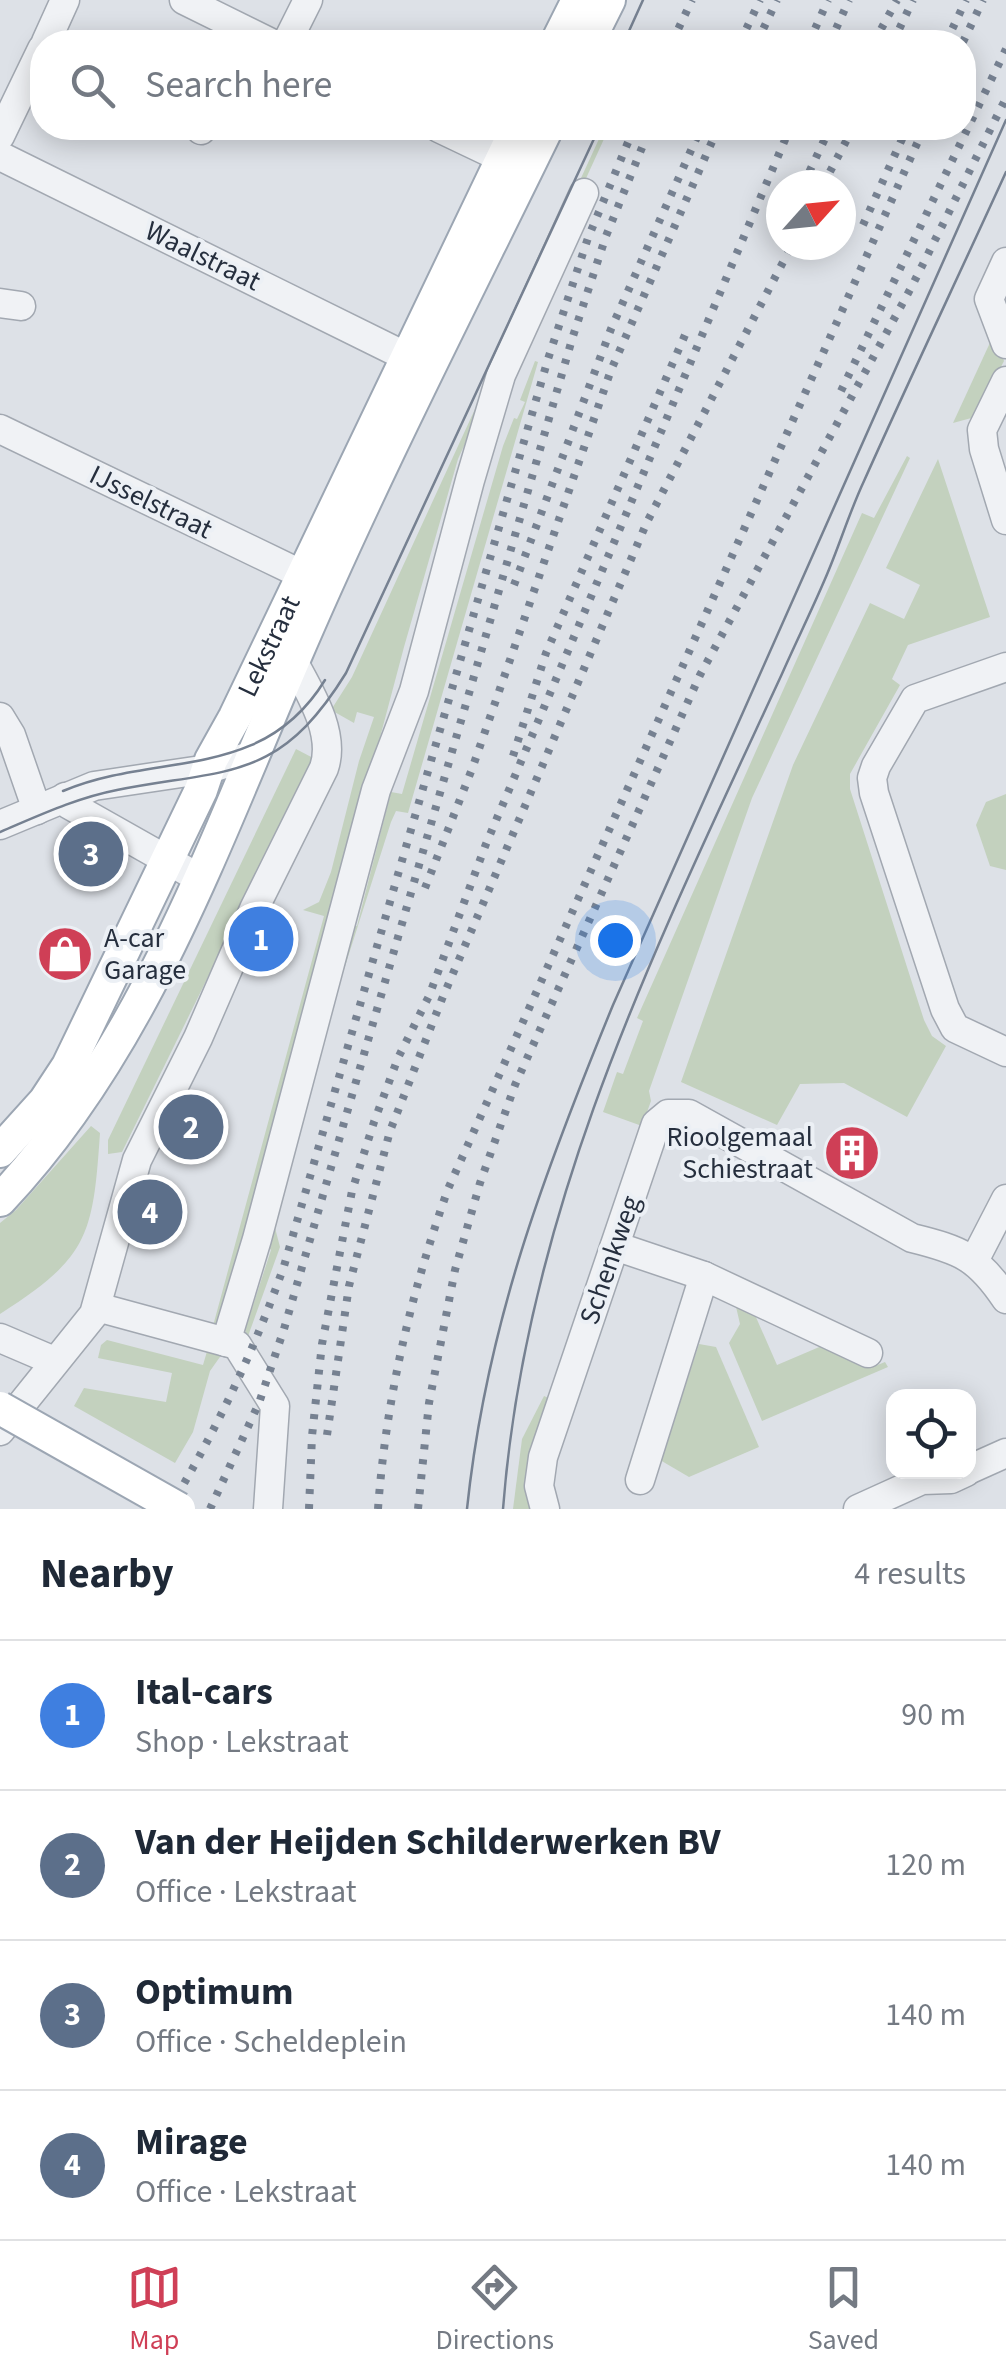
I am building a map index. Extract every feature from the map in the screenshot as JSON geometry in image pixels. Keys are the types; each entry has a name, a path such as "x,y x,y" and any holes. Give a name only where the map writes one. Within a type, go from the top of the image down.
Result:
{"main road":[{"path":"563,30 577,0"},
{"path":"594,30 609,0"},
{"name":"Lekstraat","path":"0,1152 46,1101 62,1074 166,861 196,777 303,575 511,140"},
{"name":"Lekstraat","path":"0,1200 58,1132 104,1067 138,1006 228,818 293,661 540,140"},
{"path":"4,1412 178,1509"}],"street":[{"path":"51,30 65,0"},
{"path":"184,0 238,30"},
{"path":"293,30 308,0"},
{"path":"0,136 8,101 30,68"},
{"path":"464,140 502,158"},
{"name":"Waalstraat","path":"0,156 407,356"},
{"path":"226,1342 257,1240 357,856 376,790 414,690 470,480 483,447 490,407 516,338 584,192"},
{"path":"1006,262 989,299 1006,344"},
{"path":"1006,380 982,430 1006,520"},
{"name":"IJsselstraat","path":"0,429 303,575"},
{"name":"Lekstraat","path":"4,1412 94,1314 137,1160 324,768 326,737 311,694 293,661"},
{"path":"1006,667 915,699 872,778 945,1009 955,1028 1006,1052"},
{"path":"0,717 11,735 36,810"},
{"path":"0,826 94,786 196,777 254,754"},
{"path":"196,777 228,818"},
{"path":"65,797 68,804 199,878"},
{"name":"Schenkweg","path":"545,1509 539,1486 543,1457 656,1124 668,1114 682,1112 912,1238 940,1244 974,1261"},
{"path":"1006,1199 974,1261 986,1268 1006,1299"},
{"path":"615,1246 704,1276 868,1353"},
{"path":"640,1480 704,1276"},
{"path":"96,1307 237,1345 274,1406 268,1509"},
{"path":"0,1338 54,1361"},
{"path":"976,1467 1006,1453"},
{"path":"858,1509 922,1480 936,1479"}],"green space":[{"path":"598,140 604,140 458,459 404,647 223,1329 213,1326 324,916 303,910 319,902 331,872 374,717 357,712 354,723 331,710 352,677"},
{"path":"994,334 1004,361 975,417 953,423"},
{"path":"535,361 538,362 408,813 396,811 391,822 319,1048 274,1224 280,1247 247,1339 245,1330 271,1250 262,1240 346,924 357,926 391,792 402,794 503,446 525,402 520,400"},
{"path":"907,456 910,458 752,798 649,1091 651,1101 642,1126 603,1112 617,1072 623,1074 643,1021 637,1018 862,513 874,518"},
{"path":"938,459 990,617 908,645 892,679 900,685 850,774 850,789 924,1020 932,1036 946,1046 907,1117 844,1083 800,1084 777,1125 681,1082 793,765 870,603 904,619 920,585 886,568"},
{"path":"296,749 315,759 122,1152 108,1154 108,1140"},
{"path":"1006,794 1006,870 990,866 976,825 986,802"},
{"path":"91,1126 100,1133 97,1168 89,1221 81,1241 52,1276 0,1314 0,1223"},
{"path":"734,1298 748,1299 777,1365 824,1345 875,1366 885,1362 888,1367 762,1421 729,1343 740,1324"},
{"path":"107,1340 203,1365 208,1348 222,1354 210,1371 193,1432 175,1463 74,1406 84,1388 166,1402 172,1373 98,1358 101,1345"},
{"path":"699,1344 716,1347 759,1447 689,1477 660,1460"},
{"path":"544,1396 551,1399 535,1509 513,1509 522,1439"}],"tram line":[{"path":"629,30 643,0"},
{"path":"467,1509 476,1442 503,1313 564,1129 613,1005 1006,120"},
{"path":"0,832 102,793 248,764 273,753 297,735 321,709 346,673 593,140"},
{"path":"503,1509 516,1398 539,1289 568,1184 604,1080 644,979 820,591 881,442 1006,172"},
{"path":"63,791 99,779 239,750 271,735 300,713 325,680"}],"railway":[{"path":"678,30 692,0"},
{"path":"746,30 760,0"},
{"path":"763,30 777,0"},
{"path":"814,30 828,0"},
{"path":"835,30 849,0"},
{"path":"881,30 897,0"},
{"path":"899,30 913,0"},
{"path":"952,30 966,0"},
{"path":"969,30 983,0"},
{"path":"976,111 1006,49"},
{"path":"418,1509 429,1403 455,1270 480,1183 515,1085 700,675 912,286 1006,98"},
{"path":"169,1509 233,1390 284,1266 548,359 588,238 629,140"},
{"path":"210,1509 259,1403 284,1329 573,336 606,236 645,140"},
{"path":"514,585 611,329 696,140"},
{"path":"425,888 472,769 611,370 713,140"},
{"path":"309,1509 322,1344 352,1191 374,1122 398,1058 429,996 486,844 785,140"},
{"path":"810,170 824,140"},
{"path":"831,170 847,140"},
{"path":"863,225 902,140"},
{"path":"378,1509 387,1427 402,1346 448,1189 919,140"},
{"path":"841,391 962,140"},
{"path":"327,1435 349,1286 390,1131 442,999 647,522 784,260"},
{"path":"513,756 546,653 685,335"}],"place":[{"name":"Optimum","path":"91,854"},
{"name":"Ital-cars","path":"261,939"},
{"name":"A-car Garage","path":"65,954"},
{"name":"Van der Heijden Schilderwerken BV","path":"191,1127"},
{"name":"Rioolgemaal Schiestraat","path":"852,1153"},
{"name":"Mirage","path":"150,1212"}]}
